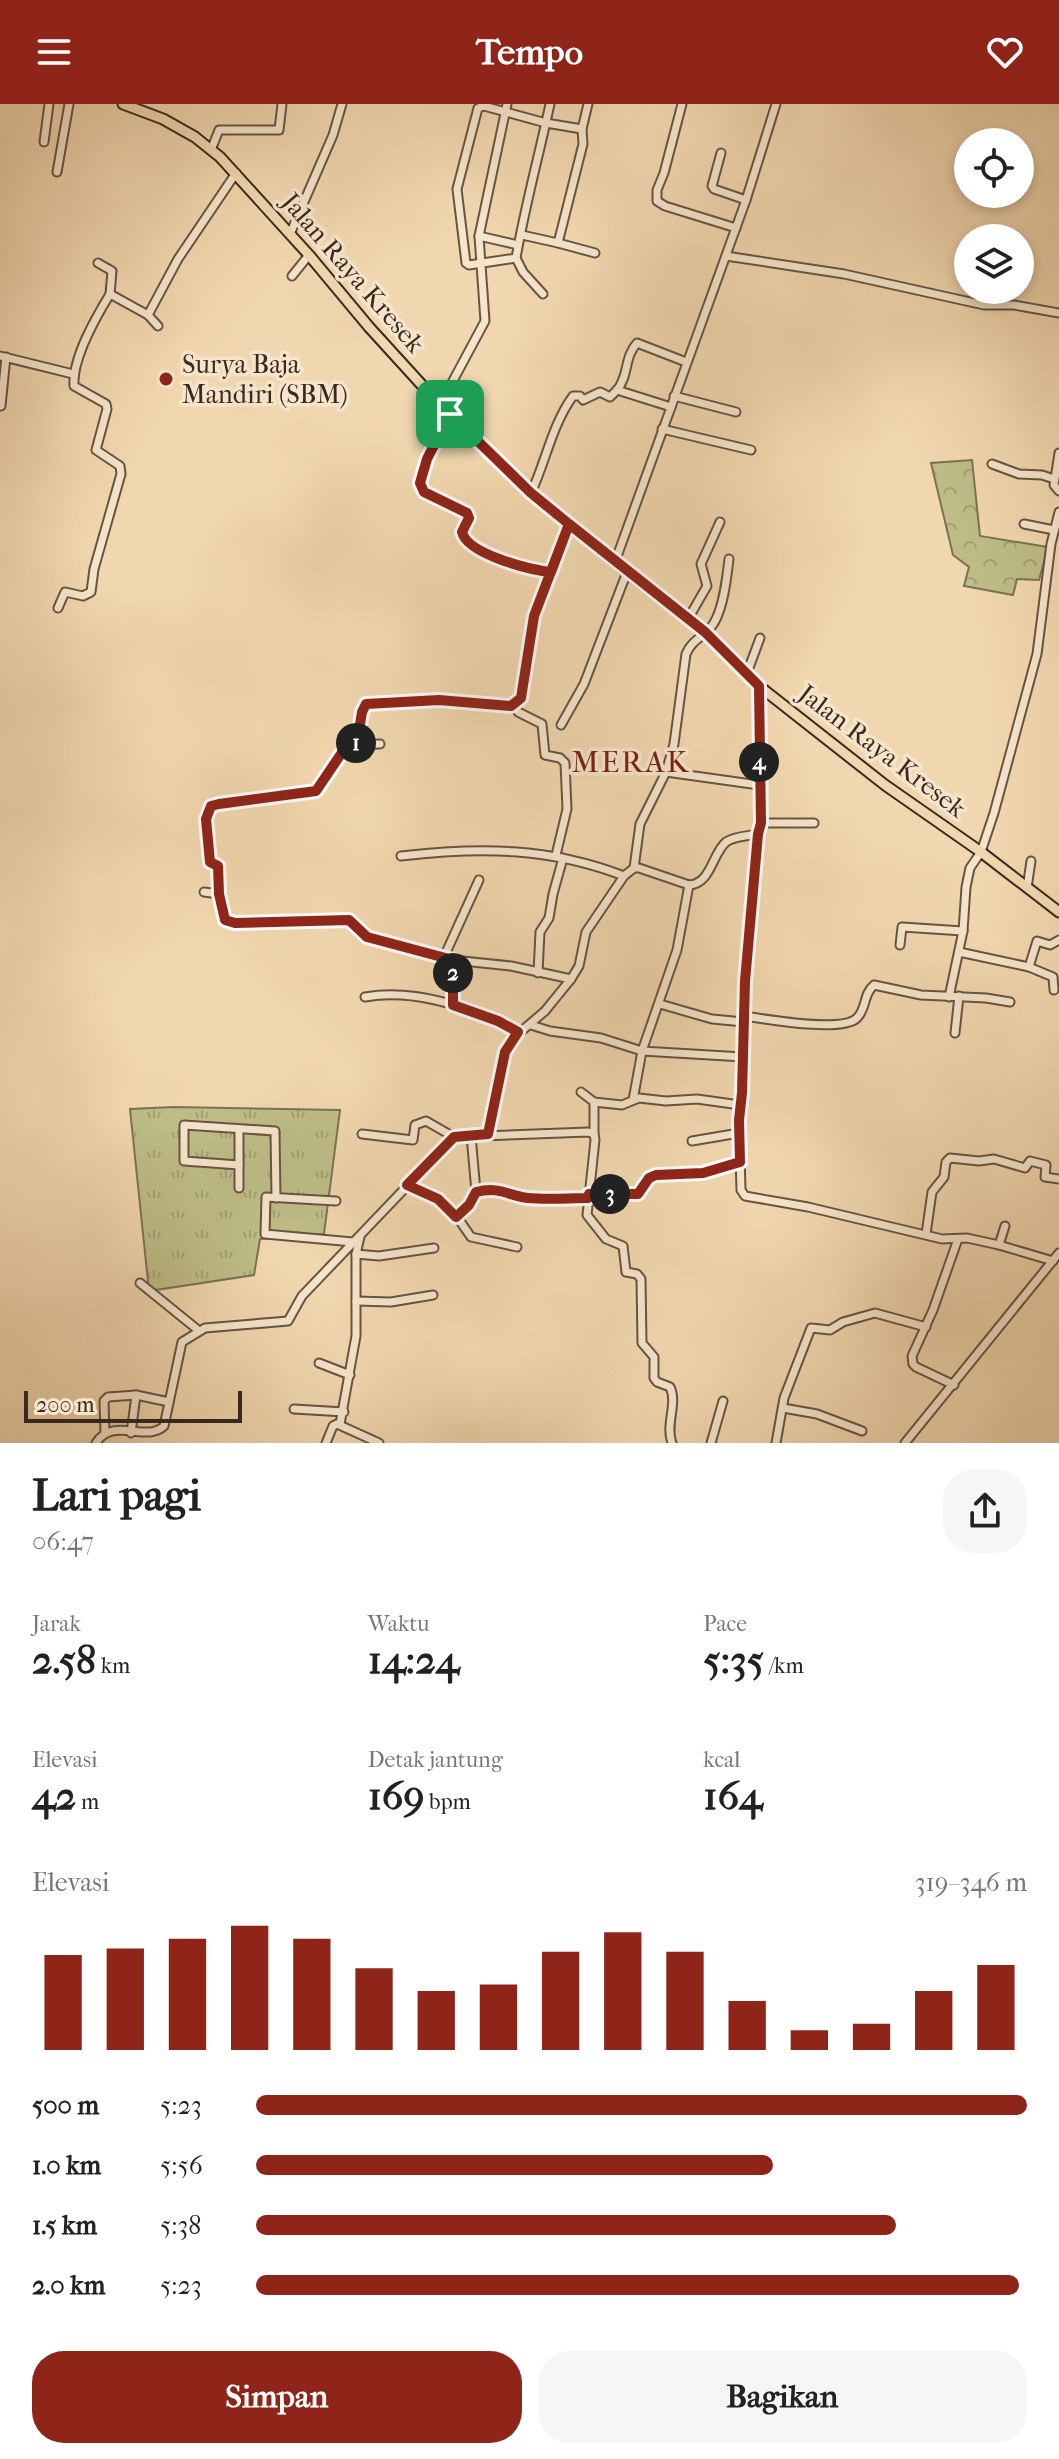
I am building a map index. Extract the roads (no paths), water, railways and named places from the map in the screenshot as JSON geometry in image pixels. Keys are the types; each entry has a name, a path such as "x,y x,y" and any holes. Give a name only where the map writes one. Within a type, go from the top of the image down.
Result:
{"main road":[{"name":"Jalan Raya Kresek","path":"123,104 163,119 211,150 236,173 440,405 531,493 705,632 759,686 885,785 981,852 1059,912"}],"street":[{"path":"44,142 49,104"},
{"path":"57,172 69,104"},
{"path":"211,150 219,130 279,130 282,104"},
{"path":"290,234 333,135 342,104"},
{"path":"543,294 523,272 516,258 550,104"},
{"path":"558,243 583,144 582,129 588,104"},
{"path":"682,104 657,190 657,202 736,228"},
{"path":"615,562 746,200 776,104"},
{"path":"516,258 466,263 457,189 478,108 481,105 506,108 546,123 582,129"},
{"path":"440,405 485,321 479,236 506,108"},
{"path":"721,153 712,186 746,200"},
{"path":"148,315 178,259 236,173"},
{"path":"522,235 595,253"},
{"path":"479,236 518,245"},
{"path":"292,276 309,255"},
{"path":"726,256 844,274 984,305 1014,305 1059,313"},
{"path":"58,608 65,592 83,596 91,592 94,569 121,474 120,466 96,450 106,404 76,388 73,374 96,318 110,294 112,271 98,263"},
{"path":"110,294 148,315 158,326"},
{"path":"531,493 544,465 554,431 573,396 580,396 583,400 600,392 610,397 628,370 627,362 637,343 686,362"},
{"path":"1,406 3,357 73,374"},
{"path":"617,390 671,407"},
{"path":"674,396 736,412"},
{"path":"450,414 427,459 421,488 467,513 469,518 462,532 467,542 513,565 551,572"},
{"path":"662,429 751,450"},
{"path":"1059,453 1054,479 1059,491"},
{"path":"992,464 1019,474 1054,479"},
{"path":"949,997 963,931 970,868 981,852 1037,654 1059,512"},
{"path":"688,619 705,590 701,564 720,522"},
{"path":"357,743 362,712 366,704 373,702 439,700 514,705 521,698 534,616 569,524"},
{"path":"1024,524 1054,530"},
{"path":"488,1134 505,1052 518,1032 531,1025 571,979 579,966 586,932 624,876 634,868 640,824 666,772 674,744 686,654 690,644 713,625 724,593 729,559"},
{"path":"561,725 584,684 627,572"},
{"path":"747,673 760,638"},
{"path":"759,686 761,823 744,1019 739,1133 741,1190 745,1196 942,1239 999,1245 1052,1262 1059,1268"},
{"path":"514,705 518,712 542,724 545,755 560,758 565,763 567,809 549,918 540,932 538,973"},
{"path":"380,744 357,743 345,748 316,791 211,806 206,819 209,856 210,862 218,866 223,915 229,922 349,920 367,937 453,960 511,966 571,979"},
{"path":"666,772 759,785"},
{"path":"761,823 814,823"},
{"path":"634,868 689,885 696,884 704,878 719,850 727,842 758,834"},
{"path":"401,856 500,850 560,857 624,876"},
{"path":"1027,888 1031,861"},
{"path":"444,957 479,880"},
{"path":"633,1100 642,1051 677,950 689,885"},
{"path":"204,892 219,894"},
{"path":"900,945 902,927 963,931"},
{"path":"1029,967 1037,941 1050,945 1059,940"},
{"path":"959,952 1029,967 1053,977 1054,990"},
{"path":"453,960 453,1005"},
{"path":"660,1004 712,1019 815,1024 848,1023 856,1019 862,1011 866,992 874,985 903,993 1010,1002"},
{"path":"365,997 398,994 453,1005 498,1021 518,1032"},
{"path":"955,1033 959,996"},
{"path":"531,1025 550,1031 601,1038 642,1051 743,1057"},
{"path":"581,1092 594,1102 622,1105 633,1100 687,1099 740,1105"},
{"path":"594,1102 588,1218 606,1239 623,1246 626,1272 637,1274 641,1279 642,1343 654,1357 654,1378 672,1389 669,1433 672,1443"},
{"path":"362,1134 413,1140 415,1125 426,1121 454,1137 594,1134"},
{"path":"239,1165 184,1161 184,1125 275,1131 276,1198"},
{"path":"239,1129 239,1188"},
{"path":"692,1141 739,1133"},
{"path":"456,1217 469,1205 476,1192 471,1135"},
{"path":"96,1443 105,1433 113,1431 152,1436 159,1433 164,1426 182,1342 198,1330 288,1321 302,1296 454,1137"},
{"path":"926,1234 932,1192 944,1177 946,1162 950,1158 994,1159 1025,1168 1030,1161 1047,1165 1045,1177 1059,1179"},
{"path":"476,1192 505,1191 526,1198 638,1194 649,1178 656,1175 703,1173 740,1162"},
{"path":"407,1185 438,1199 471,1237 517,1247"},
{"path":"336,1201 266,1197 265,1234 353,1242"},
{"path":"999,1245 1005,1226"},
{"path":"340,1424 356,1336 356,1254 360,1235"},
{"path":"954,1385 913,1364 912,1356 926,1327 958,1239"},
{"path":"356,1254 379,1256 434,1248"},
{"path":"905,1443 1059,1253"},
{"path":"140,1283 198,1330"},
{"path":"356,1301 403,1301 433,1295"},
{"path":"776,1443 784,1398 811,1328 830,1330 843,1322 875,1313 926,1327"},
{"path":"319,1363 350,1375"},
{"path":"105,1433 104,1401 113,1396 136,1395 169,1402"},
{"path":"131,1433 136,1395"},
{"path":"711,1443 723,1401"},
{"path":"783,1408 828,1417 862,1431"},
{"path":"294,1409 344,1412"},
{"path":"326,1443 333,1426 340,1424 379,1443"}],"place":[{"name":"Surya Baja Mandiri (SBM)","path":"166,379"}],"district":[{"name":"MERAK","path":"631,762"}]}
